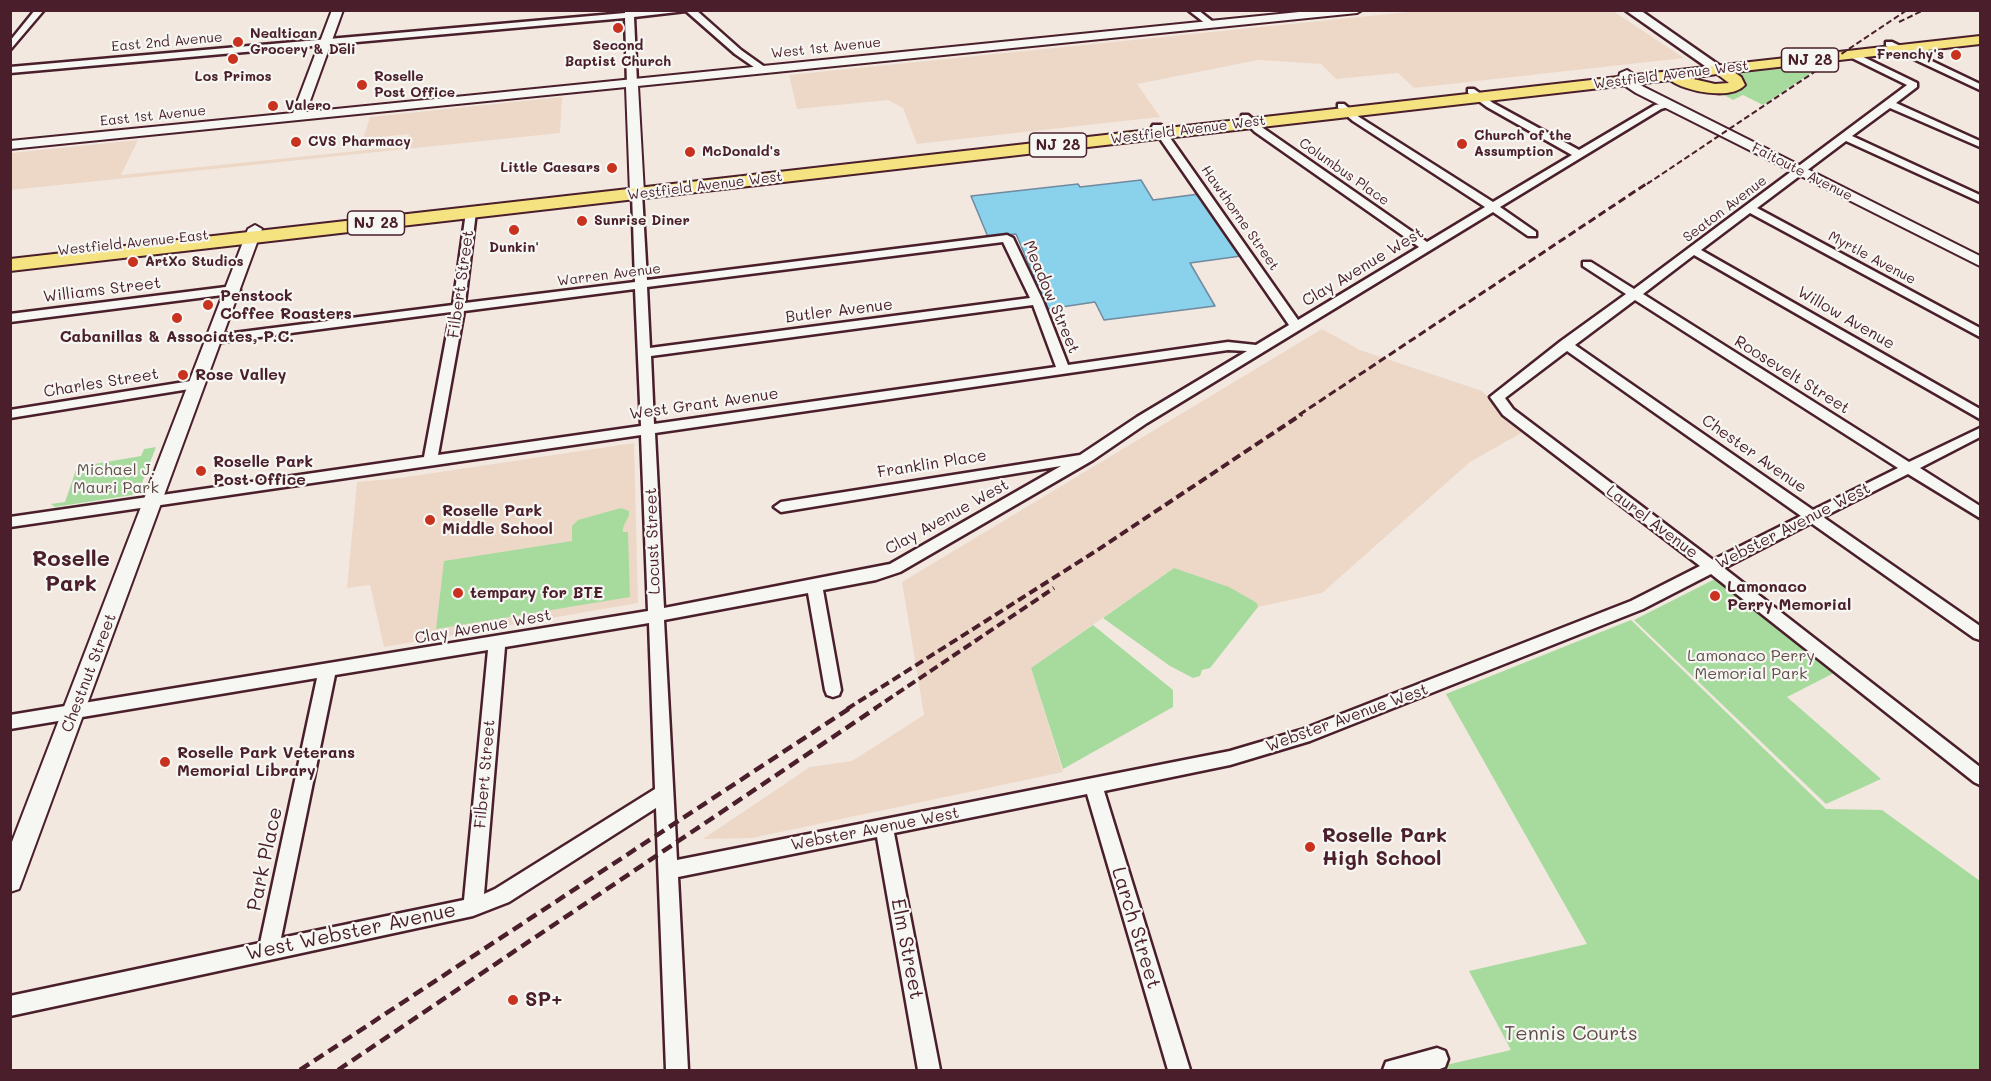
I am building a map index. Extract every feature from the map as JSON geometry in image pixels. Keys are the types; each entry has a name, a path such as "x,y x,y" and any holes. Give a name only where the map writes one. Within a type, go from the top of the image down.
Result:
{"main road":[{"path":"1635,13 1736,80 1737,85 1728,89 1718,89 1675,79 1654,77"},
{"name":"Westfield Avenue West","path":"1626,77 1654,77 1715,67 1853,55 1980,34"},
{"name":"Westfield Avenue West","path":"254,233 1715,67 1980,40"},
{"name":"Westfield Avenue West","path":"254,233 471,212 637,190"},
{"name":"Westfield Avenue East","path":"10,257 254,233"},
{"name":"Westfield Avenue East","path":"10,265 254,233"}],"street":[{"path":"10,47 40,10"},
{"path":"298,116 338,10"},
{"name":"East 2nd Avenue","path":"10,70 682,10"},
{"path":"690,10 738,52 764,70"},
{"path":"1192,10 1213,25"},
{"name":"West 1st Avenue","path":"298,116 1358,10"},
{"name":"Locust Street","path":"629,13 677,1071"},
{"path":"1894,47 1980,87"},
{"name":"Seaton Avenue","path":"1497,397 1914,85 1853,55"},
{"name":"Faitoute Avenue","path":"1626,77 1668,104 1980,262"},
{"path":"1475,94 1580,155"},
{"name":"Clay Avenue West","path":"10,722 327,672 656,616 847,581 895,568 1088,457 1142,420 1495,209 1658,107 1668,104"},
{"path":"1889,104 1980,144"},
{"path":"1344,109 1532,234"},
{"name":"East 1st Avenue","path":"10,145 298,116"},
{"name":"Columbus Place","path":"1248,120 1428,248"},
{"name":"Hawthorne Street","path":"1159,130 1297,327"},
{"path":"1844,136 1980,199"},
{"name":"Myrtle Avenue","path":"1750,208 1980,333"},
{"name":"Filbert Street","path":"430,462 458,310 471,212"},
{"name":"Chestnut Street","path":"10,881 254,233"},
{"name":"Warren Avenue","path":"214,339 458,310 1007,238"},
{"name":"Meadow Street","path":"1007,238 1037,301 1064,370"},
{"name":"Willow Avenue","path":"1694,250 1980,415"},
{"name":"Roosevelt Street","path":"1587,264 1980,513"},
{"name":"Williams Street","path":"10,318 234,290"},
{"name":"Butler Avenue","path":"645,353 1037,301"},
{"name":"Chester Avenue","path":"1565,344 1980,634"},
{"name":"West Grant Avenue","path":"10,522 1228,346 1245,346 1260,350"},
{"name":"Charles Street","path":"10,414 197,384"},
{"name":"Laurel Avenue","path":"1497,397 1508,412 1712,567 1980,777"},
{"name":"Webster Avenue West","path":"669,870 1230,758 1304,736 1637,605 1980,432"},
{"name":"Franklin Place","path":"781,507 1088,457"},
{"path":"814,587 833,690"},
{"name":"Filbert Street","path":"473,907 497,642"},
{"name":"Park Place","path":"269,949 327,672"},
{"name":"Larch Street","path":"1093,785 1179,1071"},
{"name":"West Webster Avenue","path":"10,1006 473,907 502,896 664,793"},
{"name":"Elm Street","path":"884,827 929,1071"},
{"path":"1394,1071 1417,1068 1437,1059"}],"shaded area":[{"path":"1428,10 1613,11 1684,58 1414,88 1398,73 1336,79 1321,64 1258,60 1137,84 1160,117 917,144 903,108 888,100 797,109 789,75"},
{"path":"562,97 560,133 11,190 11,153 138,140 121,175 406,146 409,134 363,139 370,117"},
{"path":"1322,329 1360,350 1482,391 1523,432 1470,462 1322,593 1258,607 1257,603 1174,568 1031,668 1063,772 752,838 703,839 810,767 852,761 924,715 902,582"},
{"path":"634,443 638,603 384,647 370,585 347,588 357,482 393,479"}],"green space":[{"path":"1818,63 1823,65 1763,105 1743,95 1733,100 1703,89 1735,91 1744,86 1743,81 1734,73"},
{"name":"Michael J. Mauri Park","path":"156,447 140,488 132,495 55,507 51,504 65,502 77,467 141,456 144,449"},
{"path":"621,508 629,511 623,532 628,532 630,597 436,629 444,561 572,541 572,526 578,520"},
{"path":"1174,568 1229,587 1257,603 1258,607 1210,668 1202,670 1200,676 1193,678 1170,666 1103,618"},
{"name":"Lamonaco Perry Memorial Park","path":"1715,579 1836,672 1787,697 1881,779 1826,804 1634,620"},
{"name":"Tennis Courts","path":"1631,620 1826,809 1882,810 1980,881 1980,1070 1424,1070 1511,1050 1469,971 1587,944 1446,694"},
{"path":"1093,625 1173,690 1173,707 1063,769 1031,668"}],"water":[{"path":"1141,180 1153,200 1199,194 1241,256 1190,263 1215,306 1104,320 1095,302 1048,309 1016,234 988,237 971,196 1078,184 1080,187"}],"railway":[{"path":"1647,184 1907,10"},
{"path":"1899,22 1924,10"},
{"path":"1299,415 1649,182"},
{"path":"847,709 1096,551 1302,414"},
{"path":"874,709 1054,588"},
{"path":"300,1070 850,708"},
{"path":"338,1070 876,708"}],"place":[{"name":"Second Baptist Church","path":"618,28"},
{"name":"Nealtican Grocery & Deli","path":"238,42"},
{"name":"Frenchy's","path":"1956,55"},
{"name":"Los Primos","path":"233,59"},
{"name":"Roselle Post Office","path":"362,85"},
{"name":"Valero","path":"273,106"},
{"name":"CVS Pharmacy","path":"296,142"},
{"name":"Church of the Assumption","path":"1462,144"},
{"name":"McDonald's","path":"690,152"},
{"name":"Little Caesars","path":"612,168"},
{"name":"Sunrise Diner","path":"582,221"},
{"name":"Dunkin'","path":"514,230"},
{"name":"ArtXo Studios","path":"133,262"},
{"name":"Penstock Coffee Roasters","path":"208,305"},
{"name":"Cabanillas & Associates, P.C.","path":"177,318"},
{"name":"Rose Valley","path":"183,375"},
{"name":"Roselle Park Post Office","path":"201,471"},
{"name":"Roselle Park Middle School","path":"430,520"},
{"name":"tempary for BTE","path":"458,593"},
{"name":"Lamonaco Perry Memorial","path":"1715,596"},
{"name":"Roselle Park Veterans Memorial Library","path":"165,762"},
{"name":"Roselle Park High School","path":"1310,847"},
{"name":"SP+","path":"513,1000"}],"district":[{"name":"Roselle Park","path":"71,572"}]}
